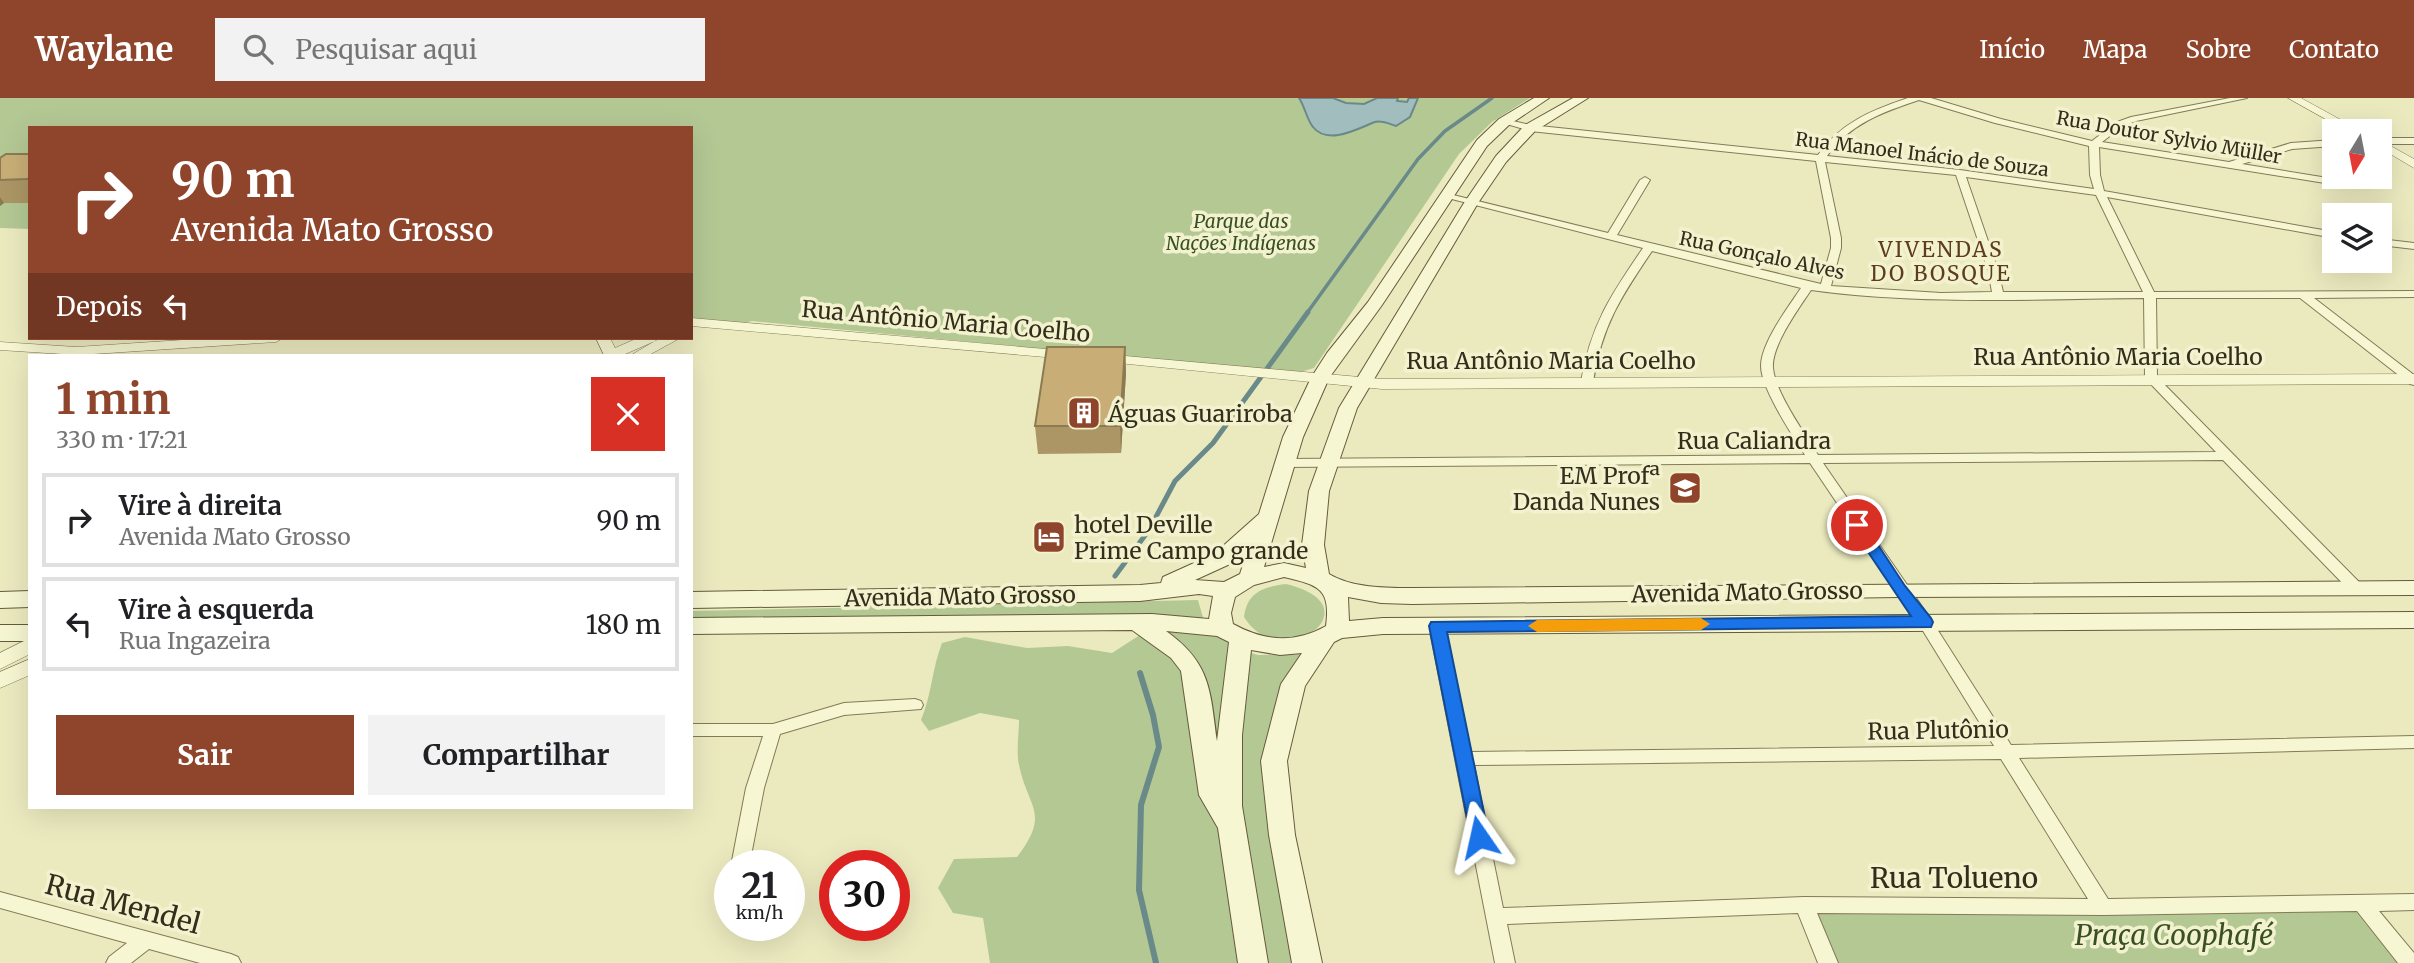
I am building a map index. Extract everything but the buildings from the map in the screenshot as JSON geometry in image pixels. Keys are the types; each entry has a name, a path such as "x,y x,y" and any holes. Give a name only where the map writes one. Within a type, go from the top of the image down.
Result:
{"main road":[{"path":"1250,577 1284,463 1320,378 1333,356 1374,305 1482,143 1504,122 1544,98"},
{"path":"1307,963 1282,835 1274,761 1293,684 1331,634 1341,608 1326,582 1313,545 1319,491 1326,465 1348,408 1471,203 1501,159 1530,128 1582,98"},
{"path":"1140,593 1191,575 1222,559 1268,516"},
{"path":"1253,963 1231,828 1231,634 1218,615 1220,602 1227,590 1250,577 1284,570 1326,582"},
{"name":"Avenida Mato Grosso","path":"1326,582 1381,595 1412,596 1899,590 2414,588"},
{"name":"Avenida Mato Grosso","path":"693,600 1140,593 1199,587 1227,590"},
{"path":"2414,588 2398,598 2414,619"},
{"path":"0,600 28,599"},
{"name":"Avenida Mato Grosso","path":"1331,634 1437,626 2414,619"},
{"path":"1137,622 1179,652 1192,669 1212,795 1231,828"},
{"name":"Avenida Mato Grosso","path":"693,626 1137,622 1231,634"},
{"path":"0,648 0,633 28,633"},
{"path":"1231,634 1269,648 1298,647 1331,634"}],"street":[{"path":"1825,288 1836,238 1820,159 1847,126 1865,116 1916,98"},
{"name":"Rua Doutor Sylvio Müller","path":"1922,98 1998,121 2094,145 2322,180"},
{"path":"2243,98 2120,124 2094,145 2095,175 2100,193 2150,295 2151,378 2356,589"},
{"path":"2292,98 2332,119"},
{"path":"2307,98 2342,119"},
{"name":"Rua Manoel Inácio de Souza","path":"1504,122 1530,128 1960,173 2100,193 2322,233"},
{"path":"2392,142 2414,141"},
{"path":"2227,166 2291,146 2322,144"},
{"path":"2392,150 2414,164"},
{"path":"1960,173 1993,271 1998,296"},
{"path":"1610,238 1645,180"},
{"name":"Rua Gonçalo Alves","path":"1445,196 1649,248 1825,288 1941,296 2414,294"},
{"path":"2392,243 2414,246"},
{"path":"1587,382 1592,346 1605,310 1649,248"},
{"path":"1808,286 1777,339 1767,366 1769,382 1899,590 1925,622 2008,752 2103,907"},
{"path":"2302,294 2413,380"},
{"name":"Rua Antônio Maria Coelho","path":"695,324 1364,383 2151,378 2413,380"},
{"path":"0,346 76,351 245,340"},
{"path":"613,354 645,340"},
{"path":"639,354 669,340"},
{"name":"Rua Caliandra","path":"1284,463 1326,465 2224,456"},
{"path":"1437,626 1505,963"},
{"path":"0,662 28,646"},
{"path":"0,681 28,667"},
{"path":"693,730 773,730 844,709 915,705"},
{"path":"743,850 755,788 773,730"},
{"name":"Rua Plutônio","path":"1463,759 2008,752 2414,742"},
{"name":"Rua Mendel","path":"0,900 231,963"},
{"name":"Rua Tolueno","path":"1494,916 1804,905 2103,907 2414,902"},
{"path":"2363,904 2410,963"},
{"path":"1804,905 1828,963"},
{"path":"116,963 147,939"}],"green space":[{"name":"Parque das Nações Indígenas","path":"0,98 1530,98 1492,122 1459,154 1314,368 1297,373 752,321 739,324 693,318 693,126 28,126 28,229 0,228"},
{"path":"1286,584 1312,594 1323,607 1323,620 1313,631 1298,639 1279,640 1260,634 1244,617 1249,602 1258,592"},
{"path":"1198,600 1204,621 693,624 693,611"},
{"path":"1170,625 1207,626 1235,648 1258,655 1308,654 1274,722 1298,963 990,963 983,918 953,913 938,888 954,859 1017,857 1033,830 1034,811 1019,765 1019,720 980,713 929,731 921,720 942,643 965,637 1027,648 1068,646 1112,653 1146,631 1169,639"},
{"name":"Praça Coophafé","path":"2363,904 2410,963 1828,963 1804,905"}],"water":[{"path":"1299,98 1333,98 1346,103 1364,104 1377,98 1398,98 1397,101 1407,102 1409,98 1418,98 1410,117 1396,126 1377,122 1344,134 1327,135 1313,127"}],"waterway":[{"path":"1307,313 1418,159 1445,131 1492,98"},
{"path":"1115,576 1149,530 1175,481 1213,443 1308,312"},
{"path":"1140,673 1153,715 1159,747 1141,805 1139,890 1156,963"}],"slow traffic":[{"path":"1537,626 1701,624"}],"place":[{"name":"Águas Guariroba","path":"1084,413"},
{"name":"EM Profª Danda Nunes","path":"1685,488"},
{"name":"hotel Deville Prime Campo grande","path":"1049,537"}],"district":[{"name":"VIVENDAS DO BOSQUE","path":"1941,261"}],"route":[{"path":"1479,837 1437,626 1925,622 1899,590 1857,525"}]}
